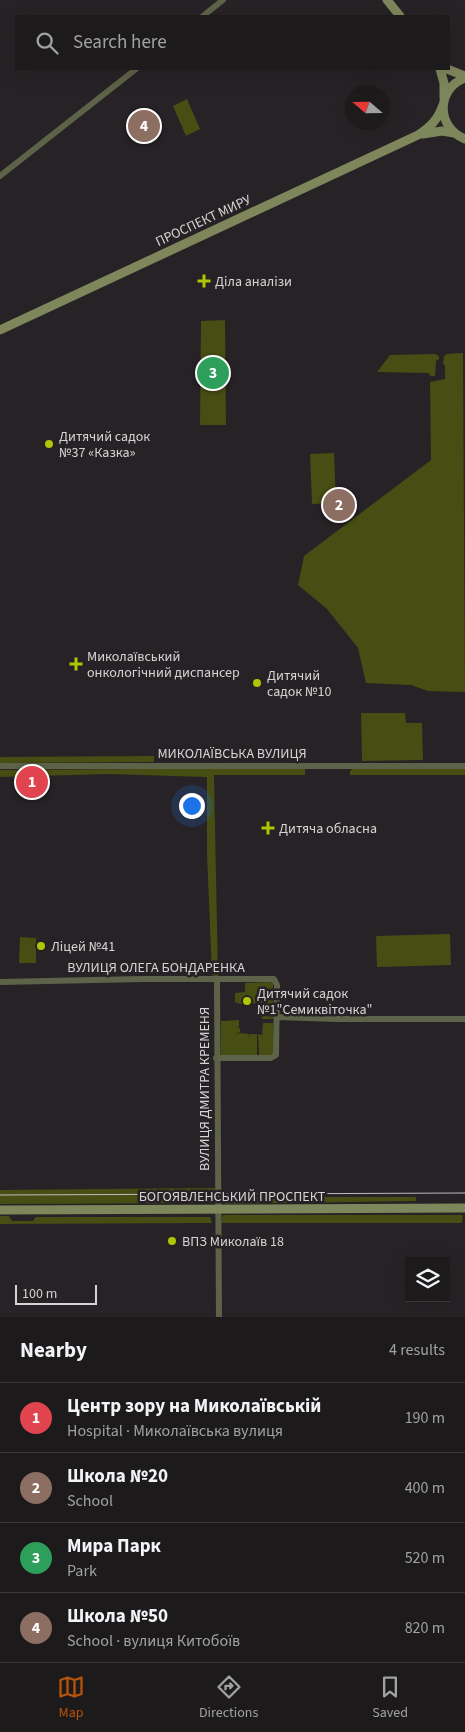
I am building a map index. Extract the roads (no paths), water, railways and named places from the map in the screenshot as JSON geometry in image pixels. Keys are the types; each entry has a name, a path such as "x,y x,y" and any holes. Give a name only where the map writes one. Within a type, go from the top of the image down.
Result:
{"main road":[{"path":"387,0 399,15"},
{"path":"440,70 444,83 445,120 454,132 465,139"},
{"path":"449,70 465,77"},
{"name":"ПРОСПЕКТ МИРУ","path":"0,330 418,134 431,126 452,86 465,77"},
{"name":"ПРОСПЕКТ МИРУ","path":"418,134 454,132"},
{"name":"БОГОЯВЛЕНСЬКИЙ ПРОСПЕКТ","path":"0,1210 465,1208"}],"street":[{"path":"204,15 223,0"},
{"path":"0,176 135,70"},
{"name":"МИКОЛАЇВСЬКА ВУЛИЦЯ","path":"0,766 465,766"},
{"name":"ВУЛИЦЯ ОЛЕГА БОНДАРЕНКА","path":"0,982 274,979 277,985 277,1050 274,1057 216,1058"},
{"name":"ВУЛИЦЯ ДМИТРА КРЕМЕНЯ","path":"216,980 219,1317"},
{"path":"277,1017 465,1019"}],"tram line":[{"path":"0,1195 465,1193"}],"place":[{"name":"Школа №50","path":"144,126"},
{"name":"Діла аналізи","path":"204,281"},
{"name":"Мира Парк","path":"213,373"},
{"name":"Дитячий садок №37 «Казка»","path":"49,444"},
{"name":"Школа №20","path":"339,505"},
{"name":"Миколаївський онкологічний диспансер","path":"76,664"},
{"name":"Дитячий садок №10","path":"257,683"},
{"name":"Центр зору на Миколаївській","path":"32,782"},
{"name":"Дитяча обласна","path":"268,828"},
{"name":"Ліцей №41","path":"41,946"},
{"name":"Дитячий садок №1\"Семиквіточка\"","path":"247,1001"},
{"name":"ВПЗ Миколаїв 18","path":"172,1241"}]}
